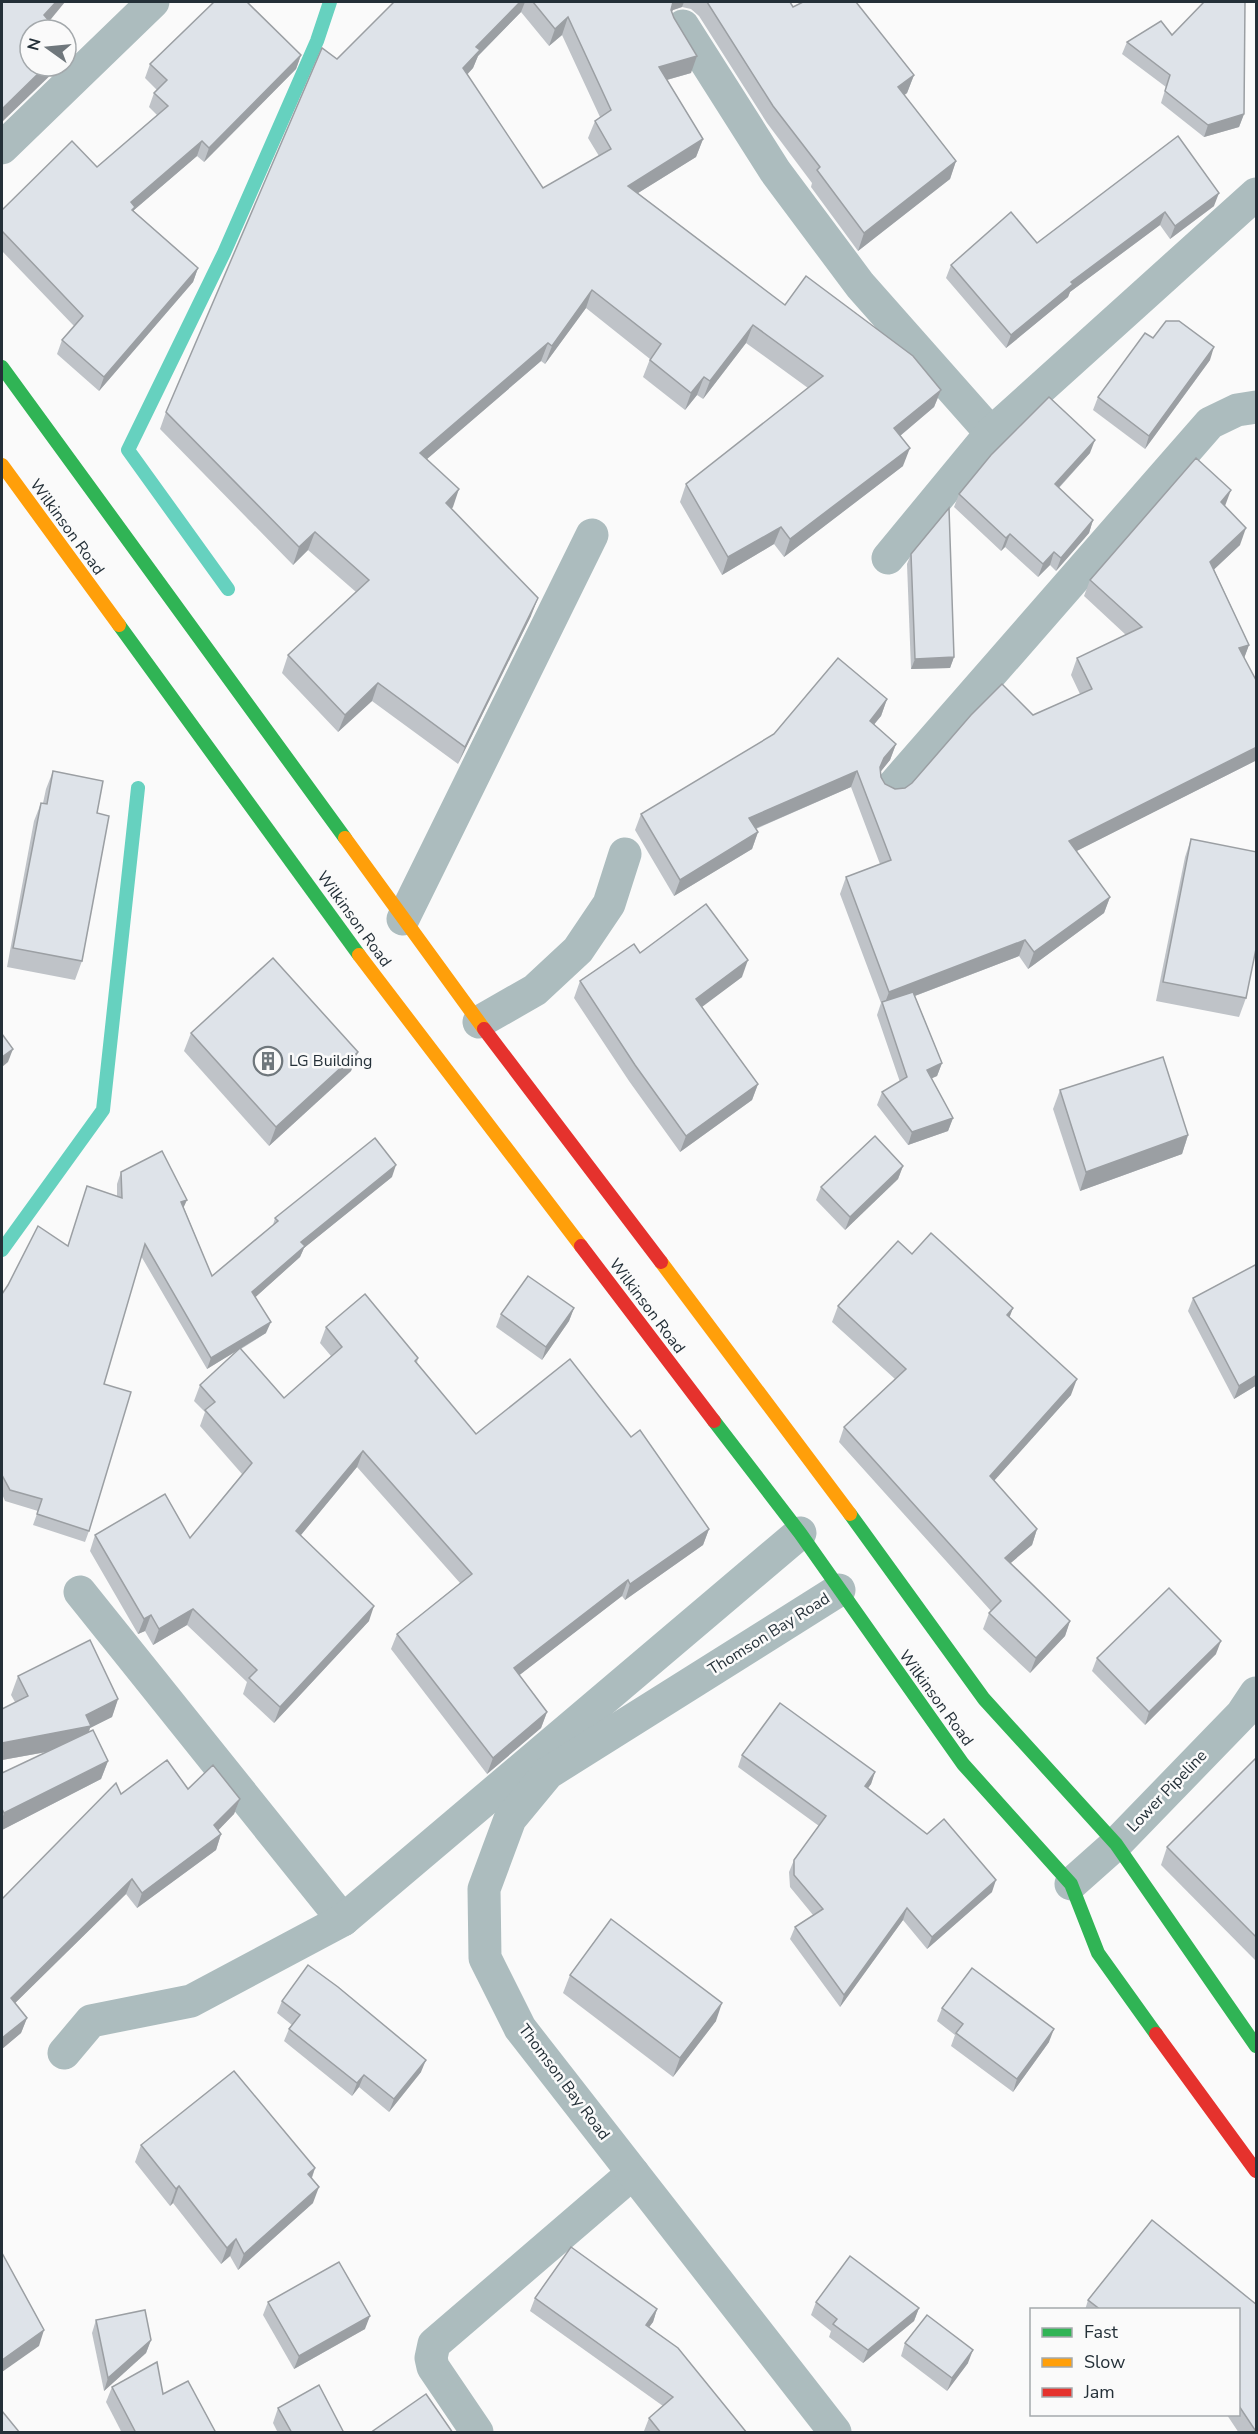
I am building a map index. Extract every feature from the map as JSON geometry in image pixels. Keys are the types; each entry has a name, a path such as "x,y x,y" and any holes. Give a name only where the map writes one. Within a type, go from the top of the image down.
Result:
{"main road":[{"path":"2,367 479,1022 861,1528 984,1699 1116,1844 1257,2046"},
{"name":"Wilkinson Road","path":"2,465 360,956 800,1533 963,1764 1071,1884 1098,1953 1257,2170"}],"street":[{"path":"2,148 153,2"},
{"path":"683,26 775,171 860,285 992,433"},
{"path":"888,558 992,433 1257,194"},
{"path":"892,787 1210,423 1237,410 1257,407"},
{"path":"404,919 592,535"},
{"path":"479,1022 535,990 578,950 609,904 625,854"},
{"path":"64,2053 90,2021 191,2001 344,1920 800,1533"},
{"name":"Thomson Bay Road","path":"835,2433 520,2028 484,1958 484,1889 510,1819 548,1773 839,1590"},
{"path":"80,1592 344,1920"},
{"name":"Lower Pipeline","path":"1071,1884 1116,1844 1242,1714 1257,1693"},
{"path":"477,2433 433,2367 431,2358 434,2344 633,2173"}],"building":[{"path":"2,2 56,2 44,15 47,18 18,18 18,78 34,78 2,109"},
{"path":"214,2 247,2 301,55 209,148 202,141 131,202 135,207 132,210 198,268 104,377 62,340 83,316 2,231 2,210 72,141 97,167 168,106 154,93 167,80 150,64"},
{"path":"394,2 520,2 476,47 480,50 463,68 543,188 611,149 595,121 611,110 568,17 555,29 533,2 673,2 671,10 674,18 697,56 659,67 703,139 628,186 785,305 806,276 913,356 941,390 894,428 910,448 790,539 781,527 728,557 686,484 823,376 753,325 710,381 704,377 691,393 650,360 661,344 592,290 552,346 548,343 420,453 459,489 446,503 538,598 465,747 378,683 345,715 288,655 369,580 315,532 299,547 166,412 322,48 337,59"},
{"path":"707,2 790,2 793,7 803,2 856,2 914,75 898,87 956,161 864,233 817,170 820,167 773,106"},
{"path":"1204,2 1245,2 1244,114 1208,125 1165,91 1170,75 1127,42 1161,21 1172,35"},
{"path":"1178,136 1219,193 1175,226 1165,212 1071,282 1073,284 1011,335 951,265 1011,212 1037,243"},
{"path":"1166,321 1179,321 1214,347 1149,436 1098,397 1145,333 1153,338"},
{"path":"1049,397 1095,440 1055,484 1093,520 1061,558 1054,552 1043,564 1010,534 1006,538 959,494 991,455"},
{"path":"1196,458 1231,490 1221,502 1246,528 1210,562 1249,645 1239,648 1257,682 1257,747 1069,841 1110,897 1034,952 1025,940 889,992 846,877 891,860 857,771 749,818 758,832 680,880 641,814 774,734 838,658 887,699 870,721 896,744 884,758 880,767 881,777 885,784 895,789 905,788 912,783 971,715 1002,684 1033,715 1092,689 1077,658 1142,627 1090,580"},
{"path":"949,508 954,657 915,659 911,554"},
{"path":"53,771 103,781 97,813 109,816 82,961 13,948 41,803 47,804"},
{"path":"1191,839 1257,852 1257,944 1246,998 1163,982"},
{"path":"706,904 748,960 696,999 758,1084 686,1136 635,1065 580,981 634,944 640,953"},
{"name":"LG Building","path":"273,958 358,1052 276,1127 191,1033"},
{"path":"913,992 942,1063 927,1070 953,1118 912,1132 882,1092 907,1077 882,1002"},
{"path":"2,1034 13,1049 2,1057"},
{"path":"1163,1057 1188,1135 1086,1172 1060,1090"},
{"path":"875,1136 903,1166 850,1217 821,1187"},
{"path":"375,1138 396,1165 301,1242 305,1246 252,1292 271,1322 211,1358 145,1244 104,1384 131,1392 89,1531 37,1514 42,1499 10,1490 2,1475 2,1294 38,1226 68,1246 87,1186 122,1198 121,1172 162,1151 187,1200 181,1202 212,1276 278,1221 275,1218"},
{"path":"931,1233 1013,1308 1007,1315 1077,1379 990,1476 1037,1529 1005,1558 1070,1621 1036,1658 989,1613 1001,1601 844,1427 906,1369 838,1306 898,1241 912,1254"},
{"path":"1257,1264 1257,1375 1239,1386 1193,1298"},
{"path":"528,1276 574,1308 546,1347 501,1314"},
{"path":"365,1294 418,1358 415,1361 476,1434 570,1359 631,1437 640,1430 709,1529 630,1584 628,1580 514,1668 547,1712 493,1758 397,1634 472,1574 363,1451 296,1531 374,1606 280,1707 249,1678 257,1670 193,1609 159,1629 151,1615 144,1619 95,1535 165,1494 190,1538 252,1463 205,1410 215,1402 200,1385 240,1348 284,1398 342,1347 326,1327"},
{"path":"1169,1588 1221,1641 1149,1712 1097,1658"},
{"path":"90,1640 118,1699 86,1715 91,1726 2,1743 2,1709 28,1696 18,1676"},
{"path":"780,1703 875,1772 865,1786 927,1834 944,1819 996,1880 932,1937 907,1908 844,1995 795,1927 823,1909 794,1875 794,1860 826,1816 742,1755"},
{"path":"93,1730 108,1761 4,1813 2,1773"},
{"path":"1257,1757 1257,1938 1167,1847"},
{"path":"167,1760 188,1789 213,1765 240,1799 214,1825 221,1834 142,1893 132,1879 11,1998 27,2018 2,2038 2,1899 116,1783 121,1794"},
{"path":"611,1919 722,2003 680,2058 570,1975"},
{"path":"308,1965 426,2060 394,2099 364,2075 357,2083 289,2029 300,2015 282,2001"},
{"path":"972,1968 1054,2029 1017,2079 956,2033 963,2024 942,2008"},
{"path":"234,2071 315,2168 308,2174 319,2187 244,2254 236,2239 227,2248 179,2186 176,2189 141,2145"},
{"path":"1152,2220 1257,2305 1257,2433 1240,2408 1240,2308 1098,2308 1088,2300"},
{"path":"571,2247 657,2309 646,2325 678,2348 747,2433 661,2433 649,2418 673,2397 535,2298"},
{"path":"2,2253 44,2330 2,2360"},
{"path":"850,2256 919,2308 868,2350 833,2324 837,2319 816,2302"},
{"path":"339,2262 370,2316 299,2356 268,2302"},
{"path":"145,2310 151,2340 108,2378 96,2320"},
{"path":"927,2315 973,2350 952,2378 905,2343"},
{"path":"157,2362 163,2394 188,2381 216,2433 136,2433 112,2387"},
{"path":"319,2385 344,2433 292,2433 278,2408"},
{"path":"426,2394 453,2433 370,2433"},
{"path":"2,2411 20,2433 2,2433"}],"waterway":[{"path":"228,589 128,450 224,253 317,41 330,2"},
{"path":"2,1250 103,1110 138,788"}],"traffic: fast":[{"path":"2,367 345,838"},
{"path":"119,625 359,955"},
{"path":"714,1421 800,1533 963,1764 1071,1884 1098,1953 1156,2034"},
{"path":"850,1514 984,1699 1116,1844 1256,2046"}],"traffic: slow":[{"path":"2,465 119,625"},
{"path":"345,838 484,1029"},
{"path":"359,955 581,1246"},
{"path":"661,1262 850,1514"}],"traffic: jam":[{"path":"484,1029 661,1262"},
{"path":"581,1246 714,1421"},
{"path":"1156,2034 1256,2171"}],"place":[{"name":"LG Building","path":"268,1061"}]}
